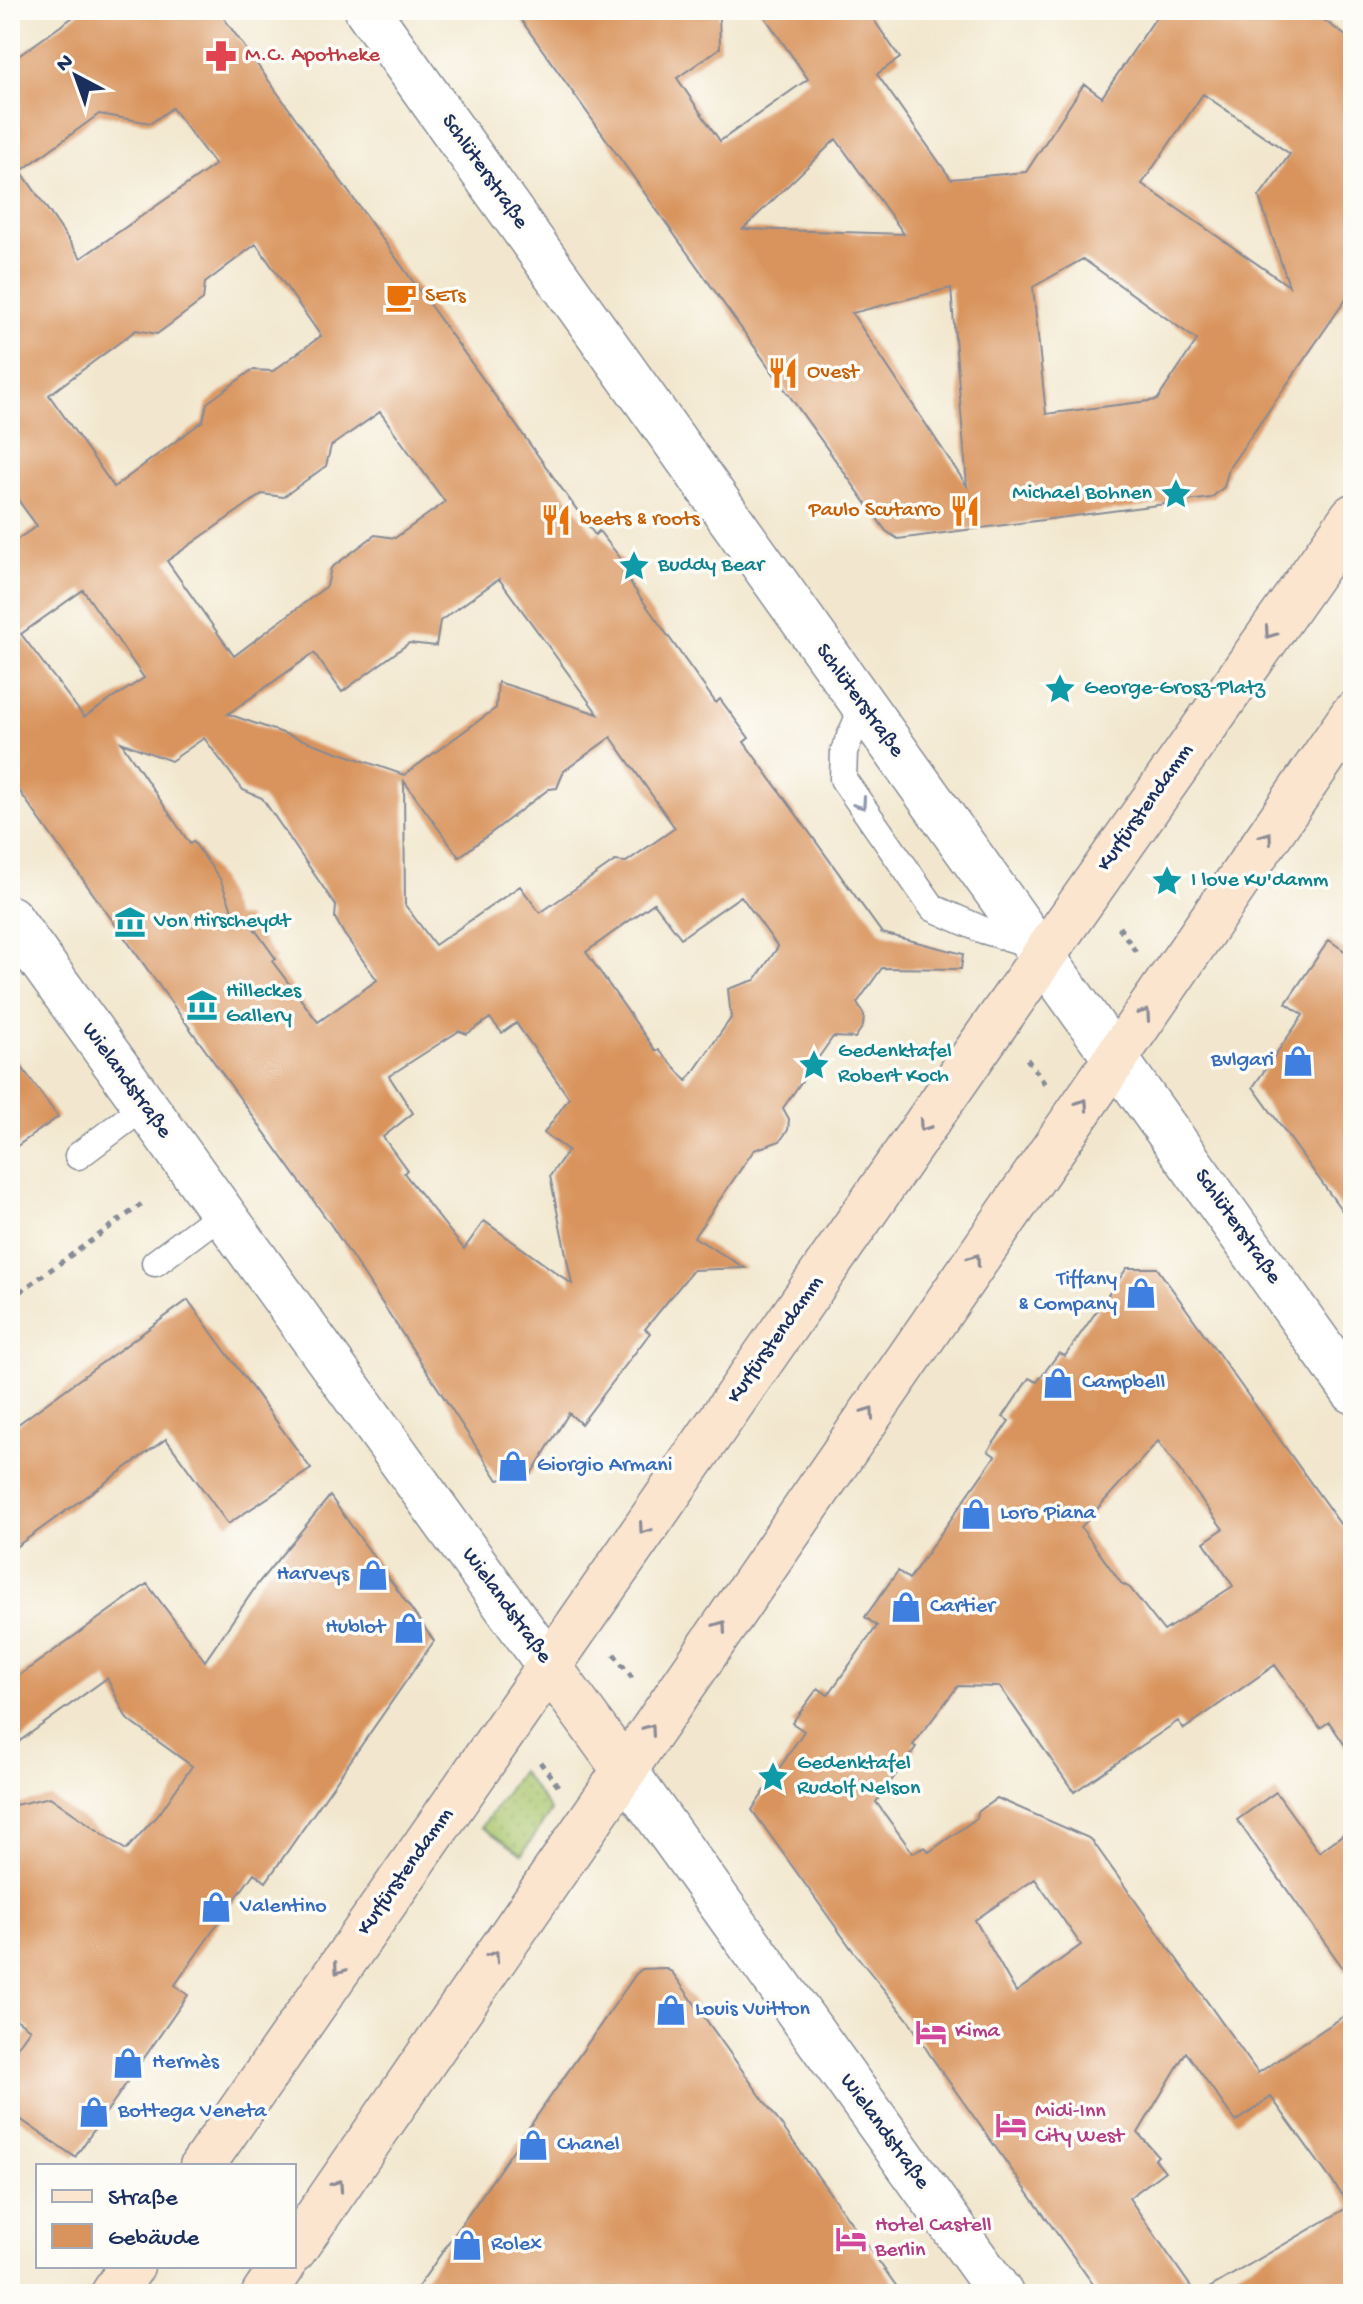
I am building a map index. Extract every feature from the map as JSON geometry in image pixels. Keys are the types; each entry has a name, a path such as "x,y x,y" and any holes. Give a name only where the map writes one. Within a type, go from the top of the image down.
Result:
{"main road":[{"name":"Kurfürstendamm","path":"203,2164 549,1666 1038,951 1353,516"},
{"path":"296,2247 623,1768 1353,714"},
{"name":"Wielandstraße","path":"549,1666 623,1768"},
{"path":"113,2294 131,2268"},
{"path":"264,2294 282,2268"}],"street":[{"name":"Schlüterstraße","path":"367,10 1353,1391"},
{"name":"Wielandstraße","path":"10,918 549,1666"},
{"name":"Wielandstraße","path":"623,1768 1001,2294"}],"lane":[{"path":"863,707 844,751 843,779 933,908 1038,951"},
{"path":"78,1156 145,1106"},
{"path":"155,1263 222,1213"}],"path":[{"path":"1111,916 1138,954"},
{"path":"1020,1049 1047,1086"},
{"path":"10,1299 142,1204"},
{"path":"605,1642 640,1690"},
{"path":"532,1750 564,1796"}],"green space":[{"path":"521,1771 551,1811 522,1854 482,1827"}],"building":[{"path":"83,10 218,10 595,535 599,531 629,569 623,573 716,703 720,699 749,738 744,742 882,933 963,954 961,969 882,968 857,1003 864,1015 863,1026 855,1038 833,1037 783,1108 789,1119 788,1130 780,1141 754,1150 694,1237 745,1268 693,1270 645,1329 650,1333 581,1424 569,1413 531,1474 498,1480 331,1225 10,778 10,544 37,526 10,489 10,62","holes":["172,108 215,165 81,258 21,171 99,114 151,123","256,244 321,336 273,371 252,370 207,403 203,421 114,487 49,395 136,330 157,334 203,300 205,283","380,412 445,502 395,538 375,535 331,568 327,586 234,656 167,561 262,494 283,497 326,466 331,446","499,579 598,714 498,682 496,708 404,775 228,714 314,653 342,692 409,643 436,646 440,621","83,590 144,678 84,717 21,634","611,737 675,828 626,862 615,861 540,913 520,886 435,945 405,905 404,781 459,857 549,789 557,788 564,771","204,738 243,790 262,798 336,906 335,918 377,980 318,1022 272,961 276,959 246,917 235,917 220,879 193,841 190,844 121,742 171,761","741,896 778,947 755,980 728,989 731,1018 687,1081 659,1050 655,1050 586,952 654,903 681,938","490,1018 502,1033 516,1023 569,1098 544,1133 568,1150 550,1176 572,1284 484,1221 464,1249 404,1173 407,1170 383,1137 413,1113 389,1076 459,1031 467,1034"]},
{"path":"514,10 719,10 720,48 677,78 720,141 808,79 760,10 867,10 900,58 877,74 951,179 1026,172 1084,84 1102,97 1161,10 1310,10 1353,41 1353,289 1229,468 1224,487 1211,498 898,539 886,531","holes":["1203,94 1290,154 1259,197 1289,286 1142,184","836,139 904,234 743,229","1083,259 1197,340 1157,400 1046,414 1033,287","951,288 967,486 852,313"]},
{"path":"1329,940 1353,957 1353,1226 1253,1087 1303,1015 1286,1003"},
{"path":"10,1051 58,1117 10,1151"},
{"path":"1127,1268 1157,1268 1353,1542 1353,1757 1329,1722 1320,1728 1275,1665 1184,1729 1178,1721 1074,1792 1000,1687 958,1686 913,1745 916,1747 876,1802 913,1853 925,1847 929,1852 977,1818 978,1812 997,1798 1091,1839 1258,2073 1353,2010 1353,2294 1199,2294 1350,2206 1271,2097 1236,2122 1186,2052 1138,2133 1158,2156 1155,2159 1165,2171 1129,2198 1196,2294 1100,2294 909,2021 853,1951 752,1810 804,1731 792,1723 818,1688 828,1695 877,1626 865,1617 898,1571 909,1579 995,1456 988,1451 1009,1421 1003,1417 1029,1378 1037,1382 1059,1353 1065,1356","holes":["1158,1441 1223,1529 1204,1542 1233,1586 1164,1631 1130,1588 1121,1583 1081,1527","1035,1879 1081,1945 1016,1992 975,1920"]},
{"path":"188,1300 311,1469 228,1524 166,1439 10,1551 10,1430"},
{"path":"330,1496 434,1641 266,1882 254,1873 175,1985 188,1995 75,2157 10,2112 10,2057 30,2029 10,2015 10,1806 50,1797 126,1850 162,1810 192,1766 127,1719 107,1678 10,1748 10,1682 147,1584 205,1661 259,1582"},
{"path":"1276,1792 1319,1852 1353,1827 1353,1982 1237,1820"},
{"path":"664,1968 672,1972 902,2294 413,2294 636,1974 642,1969"}],"place":[{"name":"M.C. Apotheke","path":"221,56"},
{"name":"SETs","path":"401,297"},
{"name":"Ovest","path":"783,373"},
{"name":"Michael Bohnen","path":"1176,494"},
{"name":"Paulo Scutarro","path":"965,511"},
{"name":"beets & roots","path":"556,520"},
{"name":"Buddy Bear","path":"634,566"},
{"name":"George-Grosz-Platz","path":"1060,689"},
{"name":"I love Ku'damm","path":"1167,881"},
{"name":"Von Hirscheydt","path":"130,922"},
{"name":"Hilleckes Gallery","path":"202,1005"},
{"name":"Bvlgari","path":"1298,1061"},
{"name":"Gedenktafel Robert Koch","path":"814,1065"},
{"name":"Tiffany & Company","path":"1141,1293"},
{"name":"Campbell","path":"1058,1383"},
{"name":"Giorgio Armani","path":"513,1466"},
{"name":"Loro Piana","path":"976,1514"},
{"name":"Harveys","path":"373,1575"},
{"name":"Cartier","path":"906,1607"},
{"name":"Hublot","path":"409,1628"},
{"name":"Gedenktafel Rudolf Nelson","path":"773,1777"},
{"name":"Valentino","path":"216,1907"},
{"name":"Louis Vuitton","path":"671,2010"},
{"name":"Kima","path":"931,2032"},
{"name":"Hermès","path":"128,2063"},
{"name":"Bottega Veneta","path":"94,2112"},
{"name":"Midi-Inn City West","path":"1011,2125"},
{"name":"Chanel","path":"533,2145"},
{"name":"Hotel Castell Berlin","path":"851,2239"},
{"name":"Rolex","path":"467,2245"}]}
